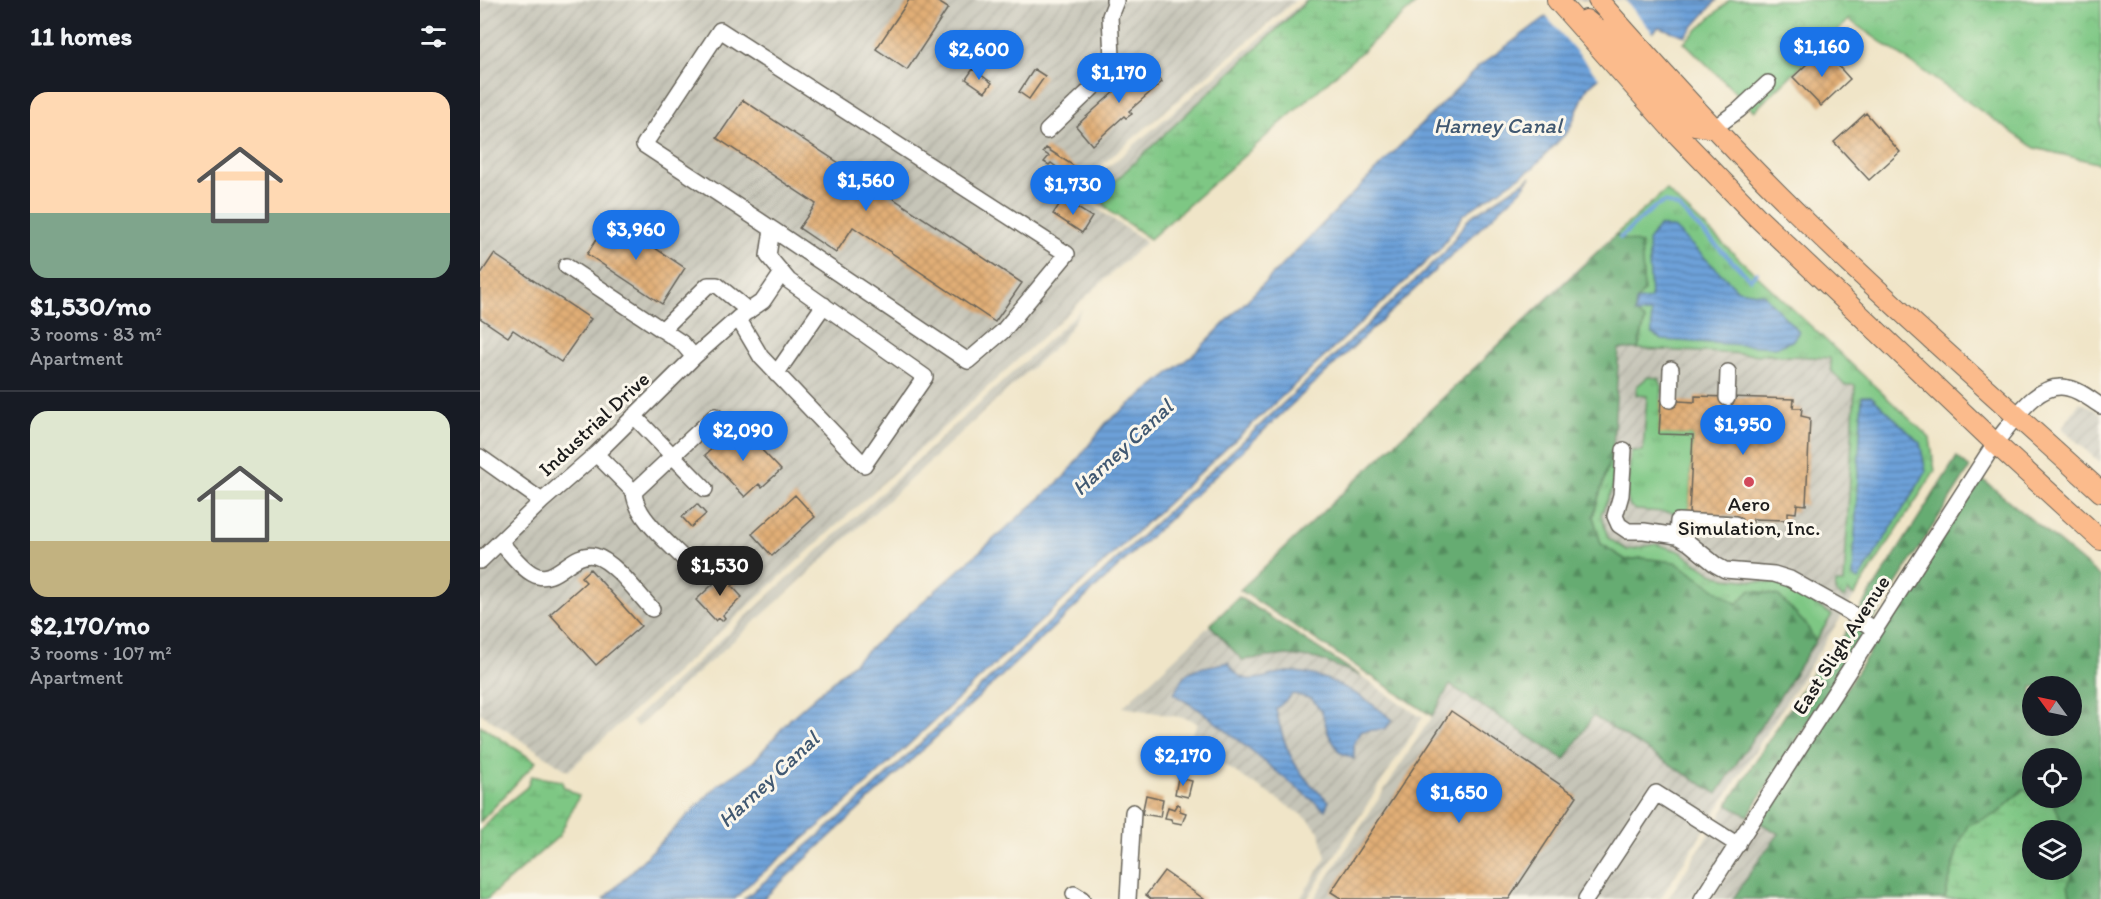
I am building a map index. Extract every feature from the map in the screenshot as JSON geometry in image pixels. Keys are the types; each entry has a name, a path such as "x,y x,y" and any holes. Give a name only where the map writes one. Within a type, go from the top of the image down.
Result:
{"main road":[{"path":"1559,0 1640,72 1714,128 1786,201 2101,492"},
{"path":"1598,0 1640,72 1758,218 1995,443 2101,540"}],"street":[{"path":"1047,131 1108,73 1112,57 1110,16 1115,1"},
{"path":"720,30 1067,254 1003,331 968,361 772,229 644,145 720,30"},
{"path":"1714,128 1739,110 1768,83"},
{"path":"662,330 708,285 717,285 744,315 760,357 864,465 926,377 789,281 768,256 772,229"},
{"path":"566,266 682,343 694,357"},
{"name":"Industrial Drive","path":"480,561 542,501 596,454 694,357 763,302 782,273"},
{"path":"777,374 824,305"},
{"path":"1670,400 1671,369"},
{"path":"1727,398 1728,372"},
{"name":"East Sligh Avenue","path":"1702,899 1995,443 2035,396 2047,389 2058,386 2071,388 2101,406"},
{"path":"633,416 705,489"},
{"path":"634,492 715,416"},
{"path":"1624,450 1621,495 1615,516 1619,525 1628,531 1677,536 1725,570 1774,574 1790,579 1849,612 1875,630"},
{"path":"596,454 634,492 640,512 686,561"},
{"path":"480,457 542,501"},
{"path":"1677,536 1678,521 1735,524"},
{"path":"500,542 530,573 540,578 549,577 581,556 595,556 609,563 652,609"},
{"path":"1586,899 1656,793 1738,844"},
{"path":"1128,899 1133,812"}],"shaded area":[{"path":"480,0 1296,0 1071,191 1146,242 568,771 480,713"},
{"path":"1305,0 1308,0 1102,193 1107,210 1080,191"},
{"path":"1666,190 1930,438 1935,471 1660,899 1314,899 1432,716 1240,590 1579,267"},
{"path":"1083,308 1062,340 788,592 637,727 632,721"},
{"path":"2080,402 2101,413 2101,464 2062,428"},
{"path":"1210,625 1242,659 1287,655 1318,659 1361,676 1423,717 1307,899 1300,899 1326,858 1320,833 1308,819 1187,741 1198,724 1190,719 1123,707","holes":["1216,663 1250,680 1317,676 1357,695 1393,720 1385,729 1362,731 1354,743 1354,759 1328,733 1322,712 1312,699 1293,694 1276,709 1289,756 1302,776 1329,801 1325,810 1206,714 1184,676 1195,669"]},
{"path":"1727,805 1748,816 1693,899 1668,899"},
{"path":"1760,823 1779,834 1733,899 1711,899"}],"green space":[{"path":"1308,0 1420,0 1150,239 1109,211 1102,193"},
{"path":"1730,0 2101,0 2101,164 2035,148 1849,20 1754,111 1684,42"},
{"path":"1666,190 1930,438 1935,471 1854,596 1848,591 1844,598 1835,592 1836,583 1844,583 1855,385 1844,385 1831,370 1830,358 1638,349 1645,321 1635,314 1636,301 1620,238 1616,234"},
{"path":"1616,234 1620,238 1641,244 1644,291 1636,301 1635,313 1645,320 1638,349 1619,349 1613,449 1593,516 1601,544 1626,560 1642,558 1675,562 1737,604 1750,590 1779,596 1807,626 1815,642 1717,794 1593,716 1565,760 1450,685 1432,716 1240,590"},
{"path":"1648,377 1659,378 1662,386 1659,433 1693,435 1689,514 1636,510 1630,506 1627,498 1631,451 1643,451 1647,396 1636,395 1637,386"},
{"path":"1613,449 1613,487 1601,514 1608,538 1627,550 1656,544 1679,551 1712,573 1725,578 1783,584 1832,615 1815,642 1807,626 1738,604 1642,558 1626,560 1601,544 1593,516"},
{"path":"1957,457 1970,468 1748,816 1727,805 1824,655 1827,662"},
{"path":"1981,478 2101,577 2101,899 2071,899 2068,886 2070,880 2082,880 2082,820 2061,820 2056,808 2082,808 2082,748 2022,748 2022,790 1997,814 1968,825 1958,847 1945,899 1733,899 1779,834 1760,823"},
{"path":"1239,597 1361,676 1318,659 1287,655 1242,660 1210,625"},
{"path":"480,725 536,762 480,822"},
{"path":"531,776 562,781 563,786 579,796 559,836 487,899 480,899 480,831 501,808 527,787"},
{"path":"2022,791 2022,808 2056,808 2061,820 2022,820 2022,880 2070,880 2068,886 2071,899 1945,899 1958,847 1968,825 1997,814"}],"water":[{"name":"Harney Canal","path":"1569,0 1717,0 1685,36 1659,27 1587,88 1569,130 1533,168 1464,214 1441,248 845,804 746,887 735,899 604,899 718,785 753,762 790,719 1064,477 1106,423 1196,352 1478,67"},
{"path":"1531,177 1521,190 763,899 744,899 850,809 1445,252 1469,218"},
{"path":"1659,226 1674,228 1738,290 1763,294 1799,332 1792,341 1776,347 1662,340 1652,334 1651,313 1635,314 1636,301 1651,299 1648,241"},
{"path":"1862,396 1871,396 1920,443 1926,472 1859,580 1853,576"},
{"path":"1228,662 1241,677 1248,679 1289,672 1317,676 1357,695 1393,720 1385,729 1362,731 1354,743 1354,759 1339,752 1328,733 1322,712 1312,699 1293,694 1276,709 1283,737 1293,761 1308,781 1329,801 1325,810 1205,714 1174,694 1184,676 1195,669"}],"pier":[{"path":"1564,0 1625,0 1655,35 1601,80 1545,15"}],"building":[{"path":"909,0 935,0 948,8 907,70 876,49"},
{"path":"1823,49 1850,79 1821,106 1793,77"},
{"path":"1146,63 1162,82 1129,111 1132,114 1126,118 1124,116 1092,145 1076,126"},
{"path":"973,69 992,83 985,92 966,79"},
{"path":"1034,69 1045,76 1029,99 1019,92"},
{"path":"743,100 1022,283 995,322 853,227 836,253 799,228 816,204 717,138"},
{"path":"1866,113 1900,152 1869,180 1834,142"},
{"path":"1046,148 1077,168 1070,177 1051,163 1049,165 1044,162 1049,156 1043,152"},
{"path":"1063,199 1092,217 1082,233 1053,214"},
{"path":"610,218 685,268 662,304 587,254"},
{"path":"494,254 591,319 561,362 513,330 508,337 480,318 480,275"},
{"name":"Aero Simulation, Inc.","path":"1695,396 1794,399 1793,408 1802,408 1801,416 1810,418 1806,505 1797,504 1796,513 1788,512 1788,520 1753,519 1752,532 1735,531 1736,516 1689,514 1693,435 1659,434 1661,400 1695,402"},
{"path":"738,425 781,470 762,487 759,484 745,497 705,455"},
{"path":"795,495 815,517 772,556 752,534"},
{"path":"697,504 706,514 691,527 682,517"},
{"path":"590,569 641,626 596,665 550,614 586,582 581,577"},
{"path":"726,572 736,583 732,586 742,597 723,615 725,618 722,621 719,618 716,621 696,600"},
{"path":"1451,711 1577,796 1509,899 1342,899 1331,892"},
{"path":"1172,756 1191,763 1188,773 1168,766"},
{"path":"1178,778 1192,781 1188,797 1175,794"},
{"path":"1146,795 1163,799 1160,817 1142,814"},
{"path":"1177,804 1180,805 1180,811 1186,813 1182,824 1165,818 1168,807 1174,809"},
{"path":"1164,871 1204,899 1151,899 1146,895"}],"waterway":[{"path":"1620,238 1653,208 1665,202 1678,207 1750,279 1757,272"}],"place":[{"name":"Aero Simulation, Inc.","path":"1749,482"}]}
